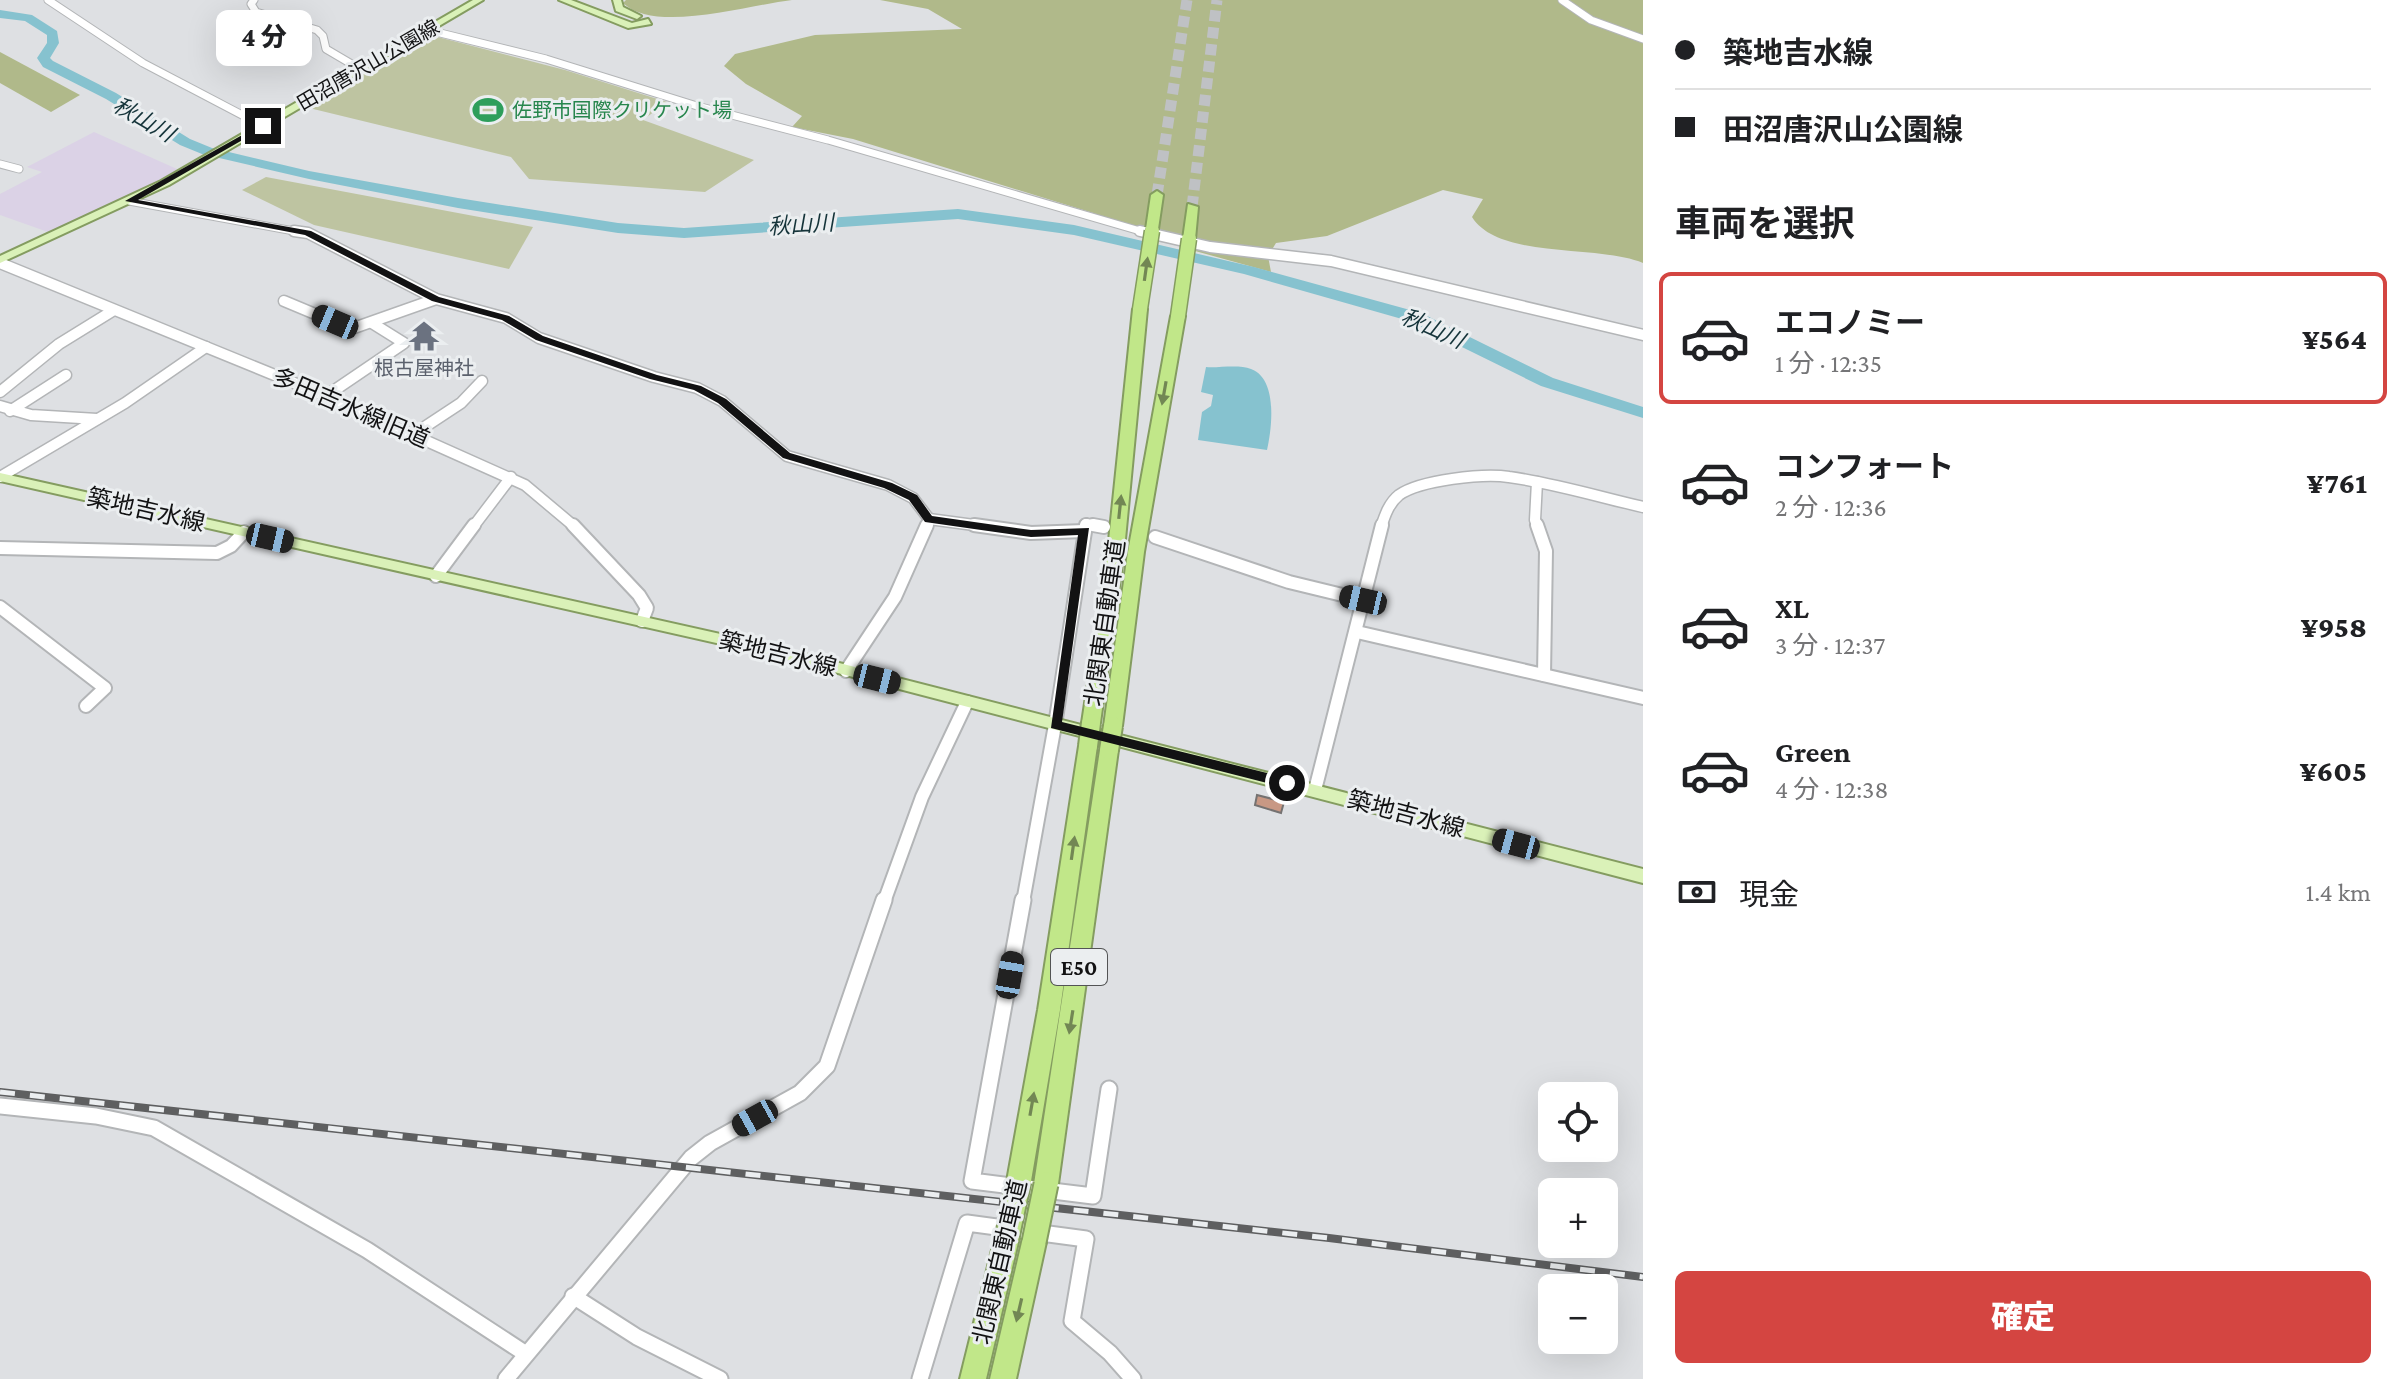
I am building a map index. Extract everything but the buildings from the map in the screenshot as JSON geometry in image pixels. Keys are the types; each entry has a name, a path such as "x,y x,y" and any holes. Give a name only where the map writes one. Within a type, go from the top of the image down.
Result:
{"highway":[{"name":"北関東自動車道","path":"973,1379 1019,1181 1049,1010 1116,550 1140,309 1157,195"},
{"name":"北関東自動車道","path":"1003,1379 1046,1184 1136,552 1178,316 1192,207"}],"main road":[{"name":"田沼唐沢山公園線","path":"0,261 129,201 189,169 479,0"},
{"path":"563,0 625,24 646,24 641,18 619,9 617,0"},
{"name":"築地吉水線","path":"0,477 642,621 1643,876"}],"street":[{"path":"48,0 143,63 263,126"},
{"path":"254,0 251,4 256,12 317,30 323,36 326,49 360,69"},
{"path":"1562,0 1591,20 1643,39"},
{"path":"428,30 546,59 697,106 844,144 1173,240 1331,261 1643,335"},
{"path":"0,164 19,169"},
{"path":"129,201 308,233 436,299 506,318 539,338 654,377 697,388 722,401 787,456 888,485 913,498 929,519 1031,533 1084,531"},
{"name":"多田吉水線旧道","path":"0,261 326,396 511,477 548,501 636,589 647,608 642,621"},
{"path":"284,301 351,329 436,299"},
{"path":"0,392 59,344 114,310"},
{"path":"326,396 404,343 372,323"},
{"path":"0,477 97,419 206,347"},
{"path":"5,409 66,375"},
{"path":"414,434 461,403 482,381"},
{"path":"5,409 97,419"},
{"path":"1315,790 1381,527 1388,508 1398,496 1412,488 1440,481 1506,476 1643,507"},
{"path":"436,576 511,477"},
{"path":"1537,482 1535,520 1546,551 1544,675"},
{"path":"846,671 895,597 918,551 929,519"},
{"path":"1104,527 1086,524 1084,531 1055,725 972,1181 1093,1196 1109,1089"},
{"path":"0,548 217,553 231,546 244,532"},
{"path":"1155,537 1289,582 1363,600"},
{"path":"0,607 105,688 86,706"},
{"path":"1357,632 1643,698"},
{"path":"506,1379 697,1152 800,1093 827,1066 922,797 967,702"},
{"path":"0,1106 96,1116 154,1128 367,1250 526,1354"},
{"path":"920,1379 967,1223 1086,1239 1072,1321 1110,1353 1133,1379"},
{"path":"573,1296 637,1337 720,1379"}],"shaded area":[{"path":"94,132 177,169 123,200 48,232 0,215 0,194 42,172 27,167"}],"green space":[{"path":"626,0 792,0 679,17 638,12 623,3"},
{"path":"880,0 1643,0 1643,263 1624,257 1504,240 1485,231 1472,217 1483,199 1443,190 1327,236 1276,243 1268,256 1271,272 1188,249 1093,213 853,139 792,127 802,116 746,84 724,66 735,54 815,35 962,29 928,9"},
{"name":"佐野市国際クリケット場","path":"430,35 565,70 667,102 643,120 754,160 705,192 529,179 511,157 305,107"},
{"path":"0,52 80,95 51,112 0,83"},
{"path":"266,177 533,227 509,269 314,225 242,190"}],"water":[{"path":"1206,367 1241,367 1260,374 1266,383 1271,405 1267,450 1198,440 1202,412 1211,406 1213,395 1201,392"}],"waterway":[{"name":"秋山川","path":"0,14 28,18 53,34 53,43 43,58 48,64 111,96 185,142 207,151 309,175 458,203 618,228 684,233 958,214 1074,230 1248,270 1415,317 1547,382 1643,413"}],"tunnel":[{"path":"1157,195 1187,0"},
{"path":"1192,207 1217,0"}],"railway":[{"path":"0,1092 1329,1238 1643,1277"}],"place":[{"name":"佐野市国際クリケット場","path":"488,110"},
{"name":"根古屋神社","path":"424,336"}],"route":[{"path":"263,126 129,201 308,233 436,299 506,318 539,338 654,377 697,388 722,401 787,456 888,485 913,498 929,519 1031,533 1084,531 1055,725 1287,783"}]}
